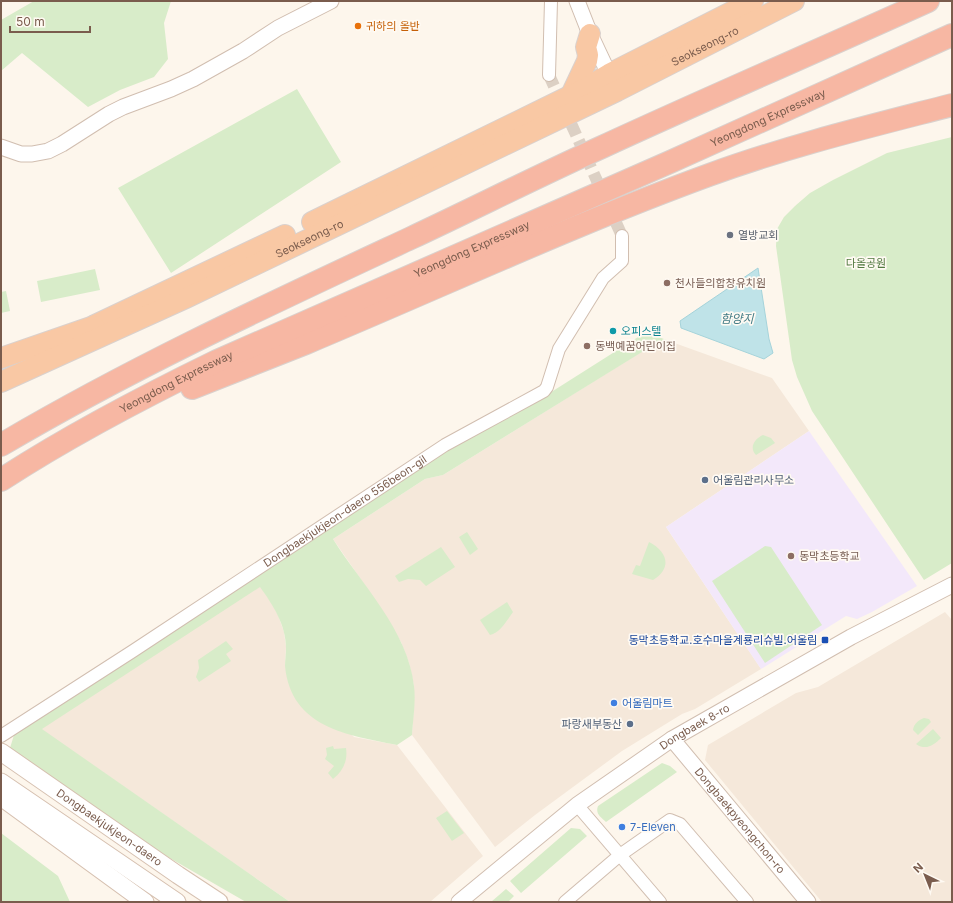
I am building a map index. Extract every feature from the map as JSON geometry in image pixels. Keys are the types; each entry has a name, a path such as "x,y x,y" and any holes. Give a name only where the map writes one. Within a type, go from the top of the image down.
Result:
{"highway":[{"path":"613,82 753,1"},
{"name":"Seokseong-ro","path":"1,382 186,298 613,82 754,22 794,1"},
{"path":"1,446 108,385 180,347 602,147 928,1"},
{"path":"1,395 192,310 636,95 754,22"},
{"path":"571,95 587,62 588,55 586,47 590,34"},
{"name":"Yeongdong Expressway","path":"1,480 79,432 159,389 224,358 670,162 952,35"},
{"name":"Seokseong-ro","path":"1,370 283,236 571,95 584,89 613,82"},
{"path":"79,432 306,342 557,235 709,175 836,135 952,105"},
{"path":"61,367 186,298"},
{"path":"1,358 94,326"}],"main road":[{"name":"Dongbaekjukjeon-daero","path":"1,752 219,902"},
{"name":"Dongbaekjukjeon-daero","path":"1,765 198,902"},
{"path":"1,782 177,902"},
{"path":"1,797 145,902"}],"street":[{"path":"1,147 20,154 32,154 48,151 123,107 193,79 278,28 331,1"},
{"path":"549,75 551,1"},
{"path":"577,1 590,34 613,82"},
{"name":"Dongbaekjukjeon-daero 556beon-gil","path":"1,736 445,445 544,391 547,387 559,349 603,278 622,261 622,236"},
{"name":"Dongbaek 8-ro","path":"459,902 577,805 672,739 851,637 952,585"},
{"name":"Dongbaekpyeongchon-ro","path":"672,739 808,902"},
{"path":"577,805 659,902"},
{"path":"565,902 620,855 670,820 680,824 747,902"}],"shaded area":[{"path":"659,341 669,341 772,378 809,431 666,527 761,669 695,709 682,714 622,751 535,815 495,847 412,735 414,686 409,663 401,642 371,594 333,539 425,479 443,475"},
{"name":"동막초등학교","path":"809,431 917,586 857,619 846,616 761,669 666,527"},
{"path":"260,586 272,603 284,632 286,647 285,665 354,737 397,745 483,856 430,902 290,902 41,729"},
{"path":"945,612 952,620 952,902 822,902 705,760 708,745 796,693 818,687"}],"green space":[{"path":"34,1 171,1 164,23 168,59 154,77 120,90 88,107 22,53 1,71 1,20"},
{"path":"297,89 341,162 171,273 118,188"},
{"name":"다올공원","path":"952,137 952,563 924,580 812,411 797,377 792,360 776,246 777,229 784,217 795,206 810,193 833,180 887,153"},
{"path":"95,269 100,290 41,302 37,281"},
{"path":"6,291 10,311 1,313 1,292"},
{"path":"646,332 669,341 659,341 443,475 425,479 333,539 382,608 403,646 410,665 415,692 412,735 397,745 342,732 325,725 310,716 298,703 290,687 285,666 286,648 284,631 274,608 260,587 42,729 290,902 246,902 161,853 10,748 14,735 436,455 545,396"},
{"path":"763,435 771,438 775,443 756,455 753,449 755,441"},
{"path":"467,532 478,549 470,555 459,537"},
{"path":"649,542 660,550 665,560 663,570 653,580 632,574 636,565 640,566"},
{"path":"765,546 771,547 822,625 765,663 712,581"},
{"path":"441,547 455,567 426,586 420,580 408,579 399,582 395,576"},
{"path":"507,602 513,612 497,632 490,635 480,620"},
{"path":"226,641 233,649 226,654 231,661 199,682 196,677 199,668 198,660"},
{"path":"924,718 929,719 931,722 918,735 913,730 914,725"},
{"path":"933,729 941,738 938,741 933,745 926,747 916,744"},
{"path":"333,746 334,749 346,748 346,757 340,773 333,779 328,773 334,766 325,759 327,755 326,748"},
{"path":"662,763 670,766 677,772 606,822 599,815 597,811 598,806"},
{"path":"447,811 464,833 452,841 436,818"},
{"path":"571,828 580,829 587,836 521,893 510,881"},
{"path":"1,833 58,876 70,902 1,902"},
{"path":"506,889 514,896 508,902 491,902"}],"water":[{"name":"함양지","path":"758,268 769,339 773,353 764,359 681,328 680,321"}],"tunnel":[{"path":"549,75 622,236"}],"place":[{"name":"귀하의 올반","path":"358,26"},
{"name":"열방교회","path":"730,235"},
{"name":"천사들의합창유치원","path":"667,283"},
{"name":"오피스텔","path":"613,331"},
{"name":"동백예꿈어린이집","path":"587,346"},
{"name":"어울림관리사무소","path":"705,480"},
{"name":"동막초등학교","path":"791,556"},
{"name":"동막초등학교.호수마을계룡리슈빌.어울림","path":"825,640"},
{"name":"어울림마트","path":"614,703"},
{"name":"파랑새부동산","path":"630,724"},
{"name":"7-Eleven","path":"622,827"}]}
